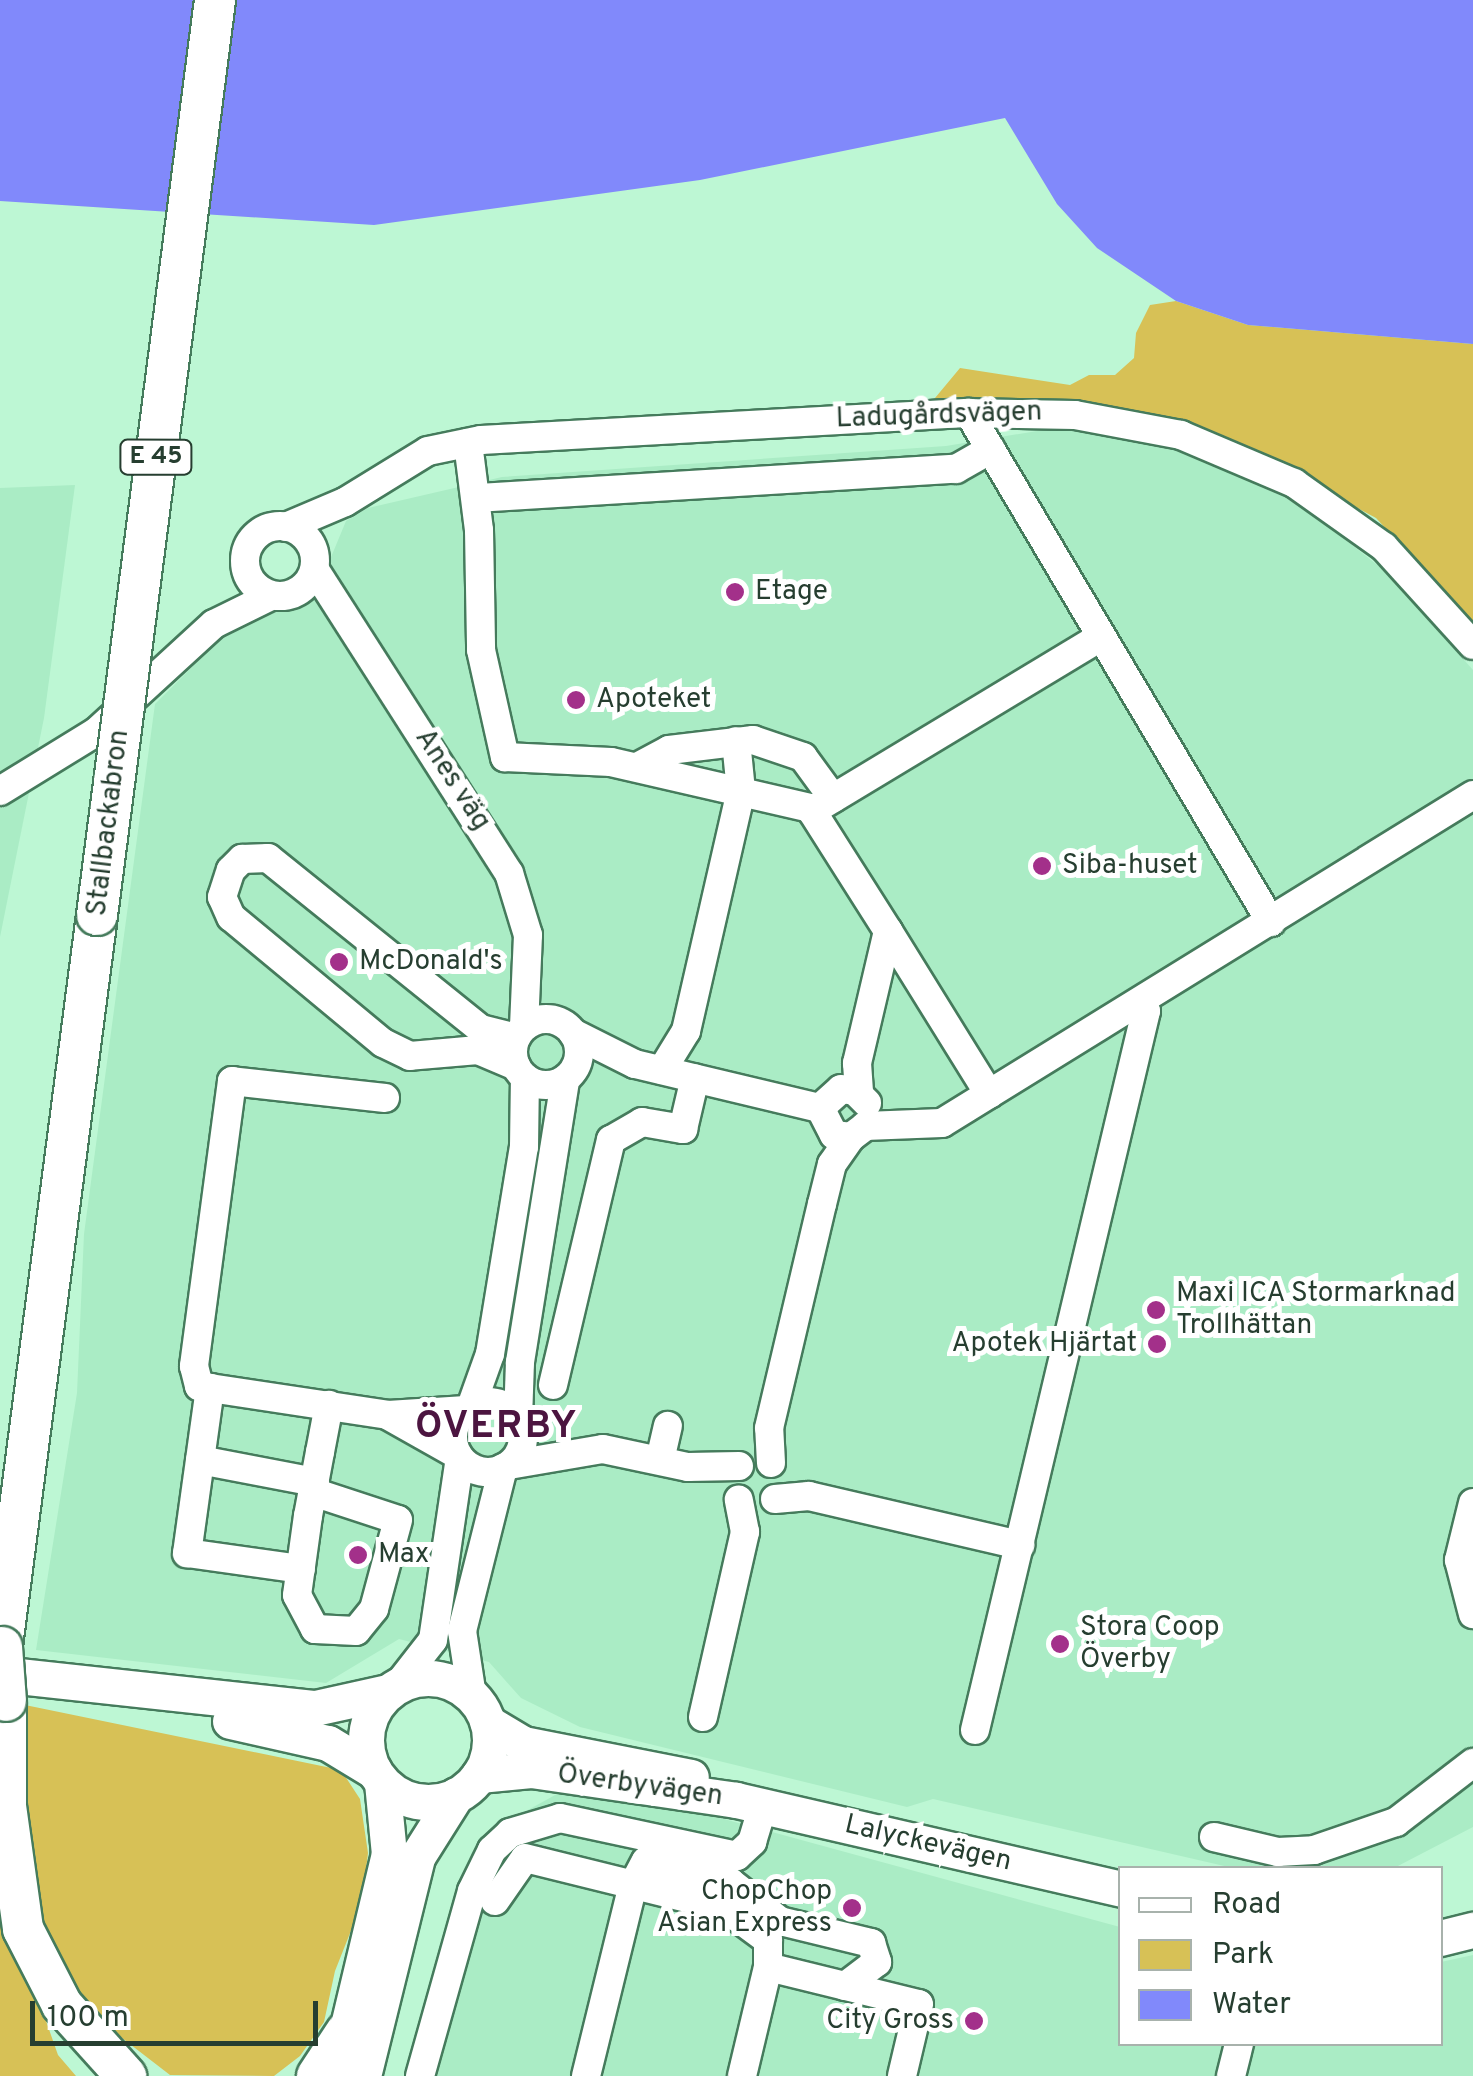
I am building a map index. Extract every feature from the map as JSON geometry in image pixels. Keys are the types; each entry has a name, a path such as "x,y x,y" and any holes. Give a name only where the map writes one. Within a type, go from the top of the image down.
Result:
{"highway":[{"name":"Stallbackabron","path":"126,2076 62,2005 22,1929 6,1806 7,1669 97,915 216,0"},
{"path":"316,2076 346,2032"}],"main road":[{"name":"Överbyvägen","path":"7,1669 315,1708 441,1679 523,1744 618,1759 686,1776 749,1803"},
{"name":"Överbyvägen","path":"7,1669 101,1701 304,1734 378,1776 411,1800 515,1768 749,1803"},
{"path":"334,2076 389,1854 378,1776 366,1734 393,1689"},
{"path":"362,2076 417,1857 488,1755 480,1708"},
{"name":"Lalyckevägen","path":"749,1803 1118,1890"},
{"path":"1443,1937 1473,1930"}],"street":[{"name":"Ladugårdsvägen","path":"286,526 345,502 428,451 468,443 969,412 1114,420 1181,436 1260,466 1384,547 1473,646"},
{"path":"969,412 1099,638 1272,922"},
{"path":"468,443 476,498 481,650 506,757 638,767 741,791 823,804 1099,638"},
{"path":"476,498 956,469 991,449"},
{"name":"Ladugårdsvägen","path":"314,562 345,502"},
{"path":"0,791 86,740 214,624 246,570 251,541 265,530 286,526 304,535 314,562 281,596 214,624"},
{"name":"Anes väg","path":"314,562 354,637 487,834 509,873 528,935 569,1029"},
{"path":"246,570 281,596"},
{"name":"Anes väg","path":"281,596 354,637"},
{"path":"638,767 668,750 736,741 794,751 815,766 823,804 888,931 989,1094"},
{"path":"480,1040 410,1056 383,1043 231,917 222,897 231,870 242,859 268,858 480,1040 520,1052 544,1085 567,1077 648,1067 686,1031 741,791 736,741"},
{"path":"520,1052 548,1019 648,1067 900,1126 931,1127 1272,922 1393,862 1471,798"},
{"path":"703,1717 888,931"},
{"name":"Anes väg","path":"468,1408 490,1354 524,1147 520,1052 528,935"},
{"path":"975,1730 1146,1011 1141,1002"},
{"path":"480,1708 479,1569 506,1467 520,1451 520,1362 567,1077 579,1055 569,1029"},
{"path":"553,1386 611,1140 642,1122 684,1128 695,1078"},
{"path":"299,1582 187,1553 205,1387 194,1366 232,1082 385,1098"},
{"path":"205,1387 388,1415 492,1402 519,1422 584,1451 660,1460 1020,1545"},
{"path":"200,1460 314,1487 392,1514 397,1530 374,1610 356,1631 315,1629 299,1582 314,1487 329,1405"},
{"path":"393,1689 448,1548 459,1457 454,1431 468,1408"},
{"path":"388,1415 480,1471 584,1451"},
{"path":"660,1460 668,1426"},
{"path":"1473,1503 1459,1560 1473,1614"},
{"path":"1214,1837 1278,1852 1314,1850 1396,1822 1473,1763"},
{"path":"420,2076 472,1891 492,1850 510,1833 560,1818 737,1856 752,1842 749,1803"},
{"path":"495,1901 511,1869 525,1858 742,1918 768,1940 768,1968 742,2076"},
{"path":"586,2076 638,1866 654,1862 730,1882 780,1921 871,1943 877,1962 844,1986"},
{"path":"768,1968 919,2004 902,2076"},
{"path":"1231,2076 1239,2046"}],"shaded area":[{"path":"1073,425 1189,447 1300,504 1385,571 1473,670 1473,1827 1398,1866 1224,1866 933,1799 907,1807 580,1727 521,1698 489,1662 399,1639 326,1683 36,1650 77,1393 84,1234 155,704 223,636 317,591 346,521 368,508 502,477 946,446"},
{"path":"75,485 44,718 0,937 0,488"},
{"path":"566,1789 713,1816 1118,1926 1118,2046 1443,2046 1443,1962 1473,1955 1473,2076 408,2076 472,1852 499,1826"}],"green space":[{"path":"1176,301 1248,325 1473,344 1473,623 1376,518 1246,448 1090,405 1005,399 930,404 960,368 1070,385 1089,375 1115,375 1134,358 1136,333 1150,305"},
{"path":"25,1705 341,1770 360,1799 368,1853 362,1903 335,1971 324,2022 300,2056 274,2076 170,2075 87,2011 45,1950 23,1877"},
{"path":"0,1919 11,1921 58,2055 76,2076 0,2076"}],"water":[{"path":"0,0 1473,0 1473,344 1248,325 1176,301 1097,248 1057,204 1005,118 700,180 374,225 0,201"}],"place":[{"name":"Etage","path":"735,592"},
{"name":"Apoteket","path":"576,700"},
{"name":"Siba-huset","path":"1042,866"},
{"name":"McDonald's","path":"339,962"},
{"name":"Maxi ICA Stormarknad Trollhättan","path":"1156,1310"},
{"name":"Apotek Hjärtat","path":"1157,1344"},
{"name":"Max","path":"358,1555"},
{"name":"Stora Coop Överby","path":"1060,1644"},
{"name":"ChopChop Asian Express","path":"852,1908"},
{"name":"City Gross","path":"974,2021"}],"district":[{"name":"ÖVERBY","path":"497,1428"}]}
